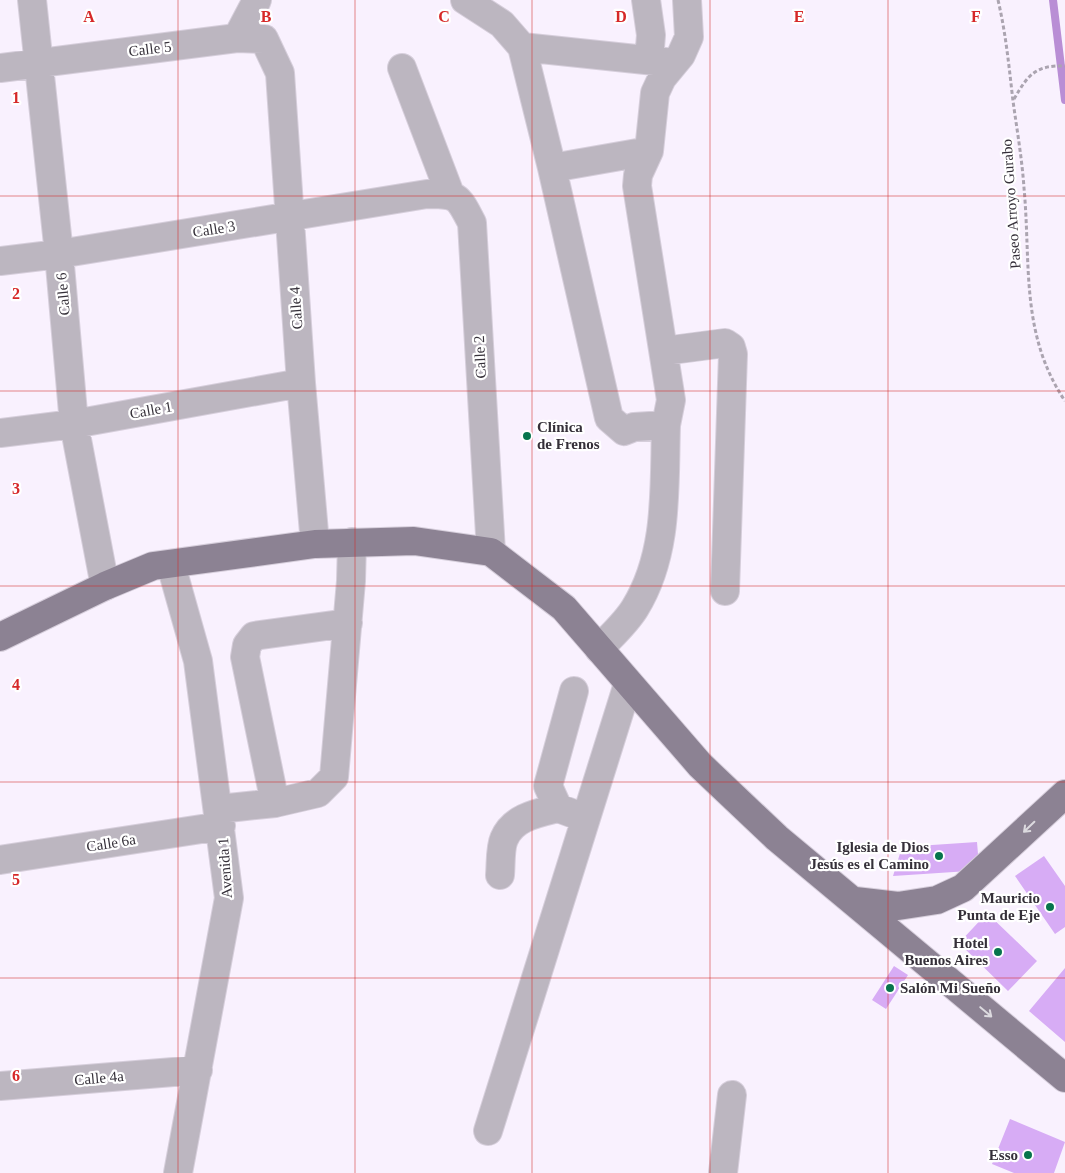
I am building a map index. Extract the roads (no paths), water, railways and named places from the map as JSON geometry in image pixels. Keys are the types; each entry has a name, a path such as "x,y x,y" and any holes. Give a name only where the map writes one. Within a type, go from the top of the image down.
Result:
{"main road":[{"path":"0,637 105,586 153,566 315,544 352,542 414,541 491,552 564,608 700,765 777,838 855,901 1065,1078"},
{"path":"855,901 898,906 937,900 963,888 1065,794"}],"street":[{"name":"Calle 6","path":"32,0 59,254 74,424 105,586"},
{"path":"237,38 257,0"},
{"path":"599,649 634,609 653,571 662,532 666,425 670,400 664,351 636,186 638,175 648,151 655,94 662,78 662,61 651,35 646,0"},
{"path":"522,47 662,61 689,38 687,0"},
{"path":"474,2 502,24 522,47 552,168 609,418 624,431 634,427 666,425"},
{"name":"Calle 5","path":"0,68 237,38 264,39 280,73"},
{"path":"402,68 439,194"},
{"name":"Calle 4","path":"280,73 301,382 315,544"},
{"path":"552,168 648,151"},
{"name":"Calle 3","path":"0,262 439,194"},
{"name":"Calle 2","path":"439,194 462,202 472,223 491,552"},
{"path":"664,351 725,343 731,347 733,354 725,591"},
{"name":"Calle 1","path":"0,433 74,424 301,382"},
{"name":"Calle 6a","path":"0,860 220,818 318,793 334,777 348,623 352,542"},
{"name":"Avenida 1","path":"171,565 198,661 229,898 178,1173"},
{"path":"275,803 245,657 247,646 254,636 348,623"},
{"path":"488,1132 628,684"},
{"path":"558,808 548,786 574,691"},
{"path":"500,874 504,838 515,824 530,814 558,808 585,818"},
{"name":"Calle 4a","path":"0,1086 198,1070"},
{"path":"723,1173 732,1095"}],"waterway":[{"path":"1053,0 1065,100"}],"place":[{"name":"Clínica de Frenos","path":"527,436"},
{"name":"Iglesia de Dios Jesús es el Camino","path":"939,856"},
{"name":"Mauricio Punta de Eje","path":"1050,907"},
{"name":"Hotel Buenos Aires","path":"998,952"},
{"name":"Salón Mi Sueño","path":"890,988"},
{"name":"Esso","path":"1028,1155"}]}
